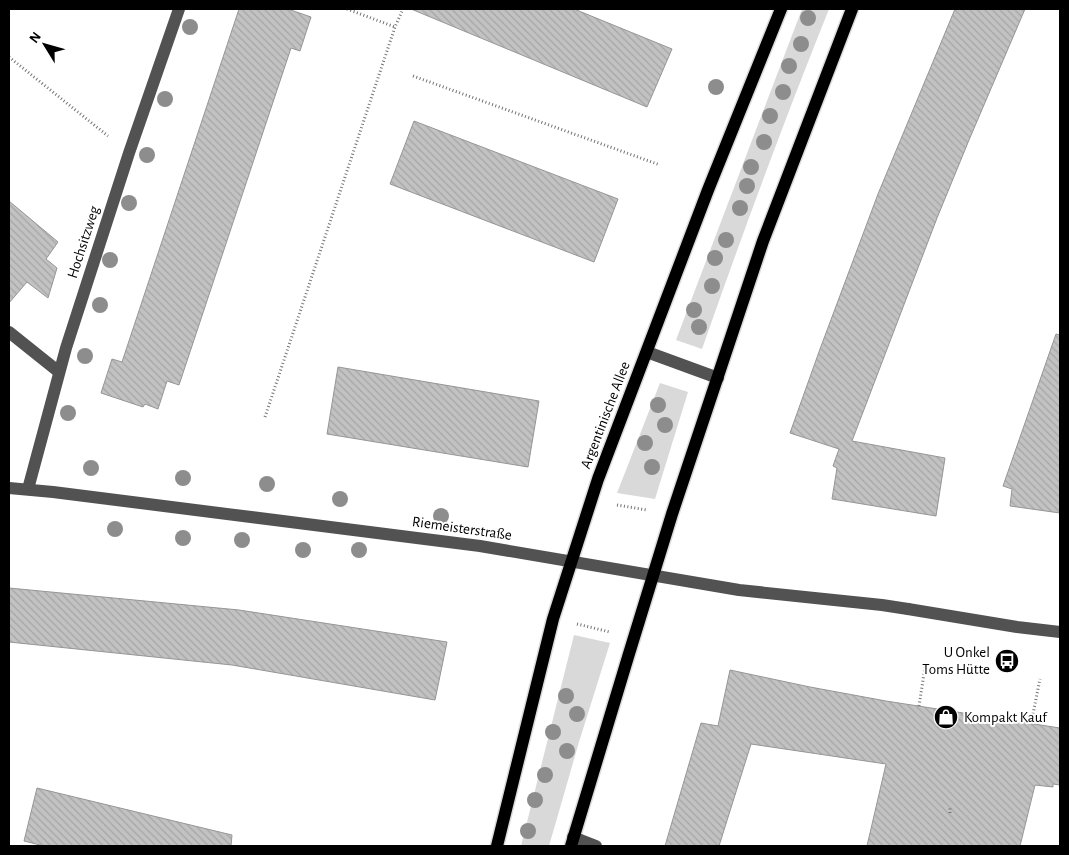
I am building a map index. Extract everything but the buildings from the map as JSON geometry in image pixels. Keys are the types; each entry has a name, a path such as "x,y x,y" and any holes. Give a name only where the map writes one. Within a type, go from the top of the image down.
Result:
{"main road":[{"name":"Argentinische Allee","path":"497,846 553,619 598,479 708,190 781,9"},
{"path":"572,842 672,514 763,241 852,9"}],"street":[{"name":"Hochsitzweg","path":"28,489 59,372 126,162 179,9"},
{"path":"9,332 59,372"},
{"path":"647,352 718,378"},
{"name":"Riemeisterstraße","path":"9,488 472,545 739,590 872,604 1060,632"},
{"path":"572,842 596,846"}],"path":[{"path":"347,9 395,28"},
{"path":"264,417 403,9"},
{"path":"9,57 111,138"},
{"path":"413,76 660,165"},
{"path":"613,505 652,510"},
{"path":"576,624 613,633"},
{"path":"919,706 926,661"},
{"path":"1031,724 1040,679"},
{"path":"950,808 950,813"}],"shaded area":[{"path":"802,9 829,9 764,178 702,349 676,340"},
{"path":"660,383 688,392 655,499 617,493"},
{"path":"574,635 610,643 549,846 521,846"}],"place":[{"name":"U Onkel Toms Hütte","path":"1007,661"},
{"name":"Kompakt Kauf","path":"946,717"}]}
